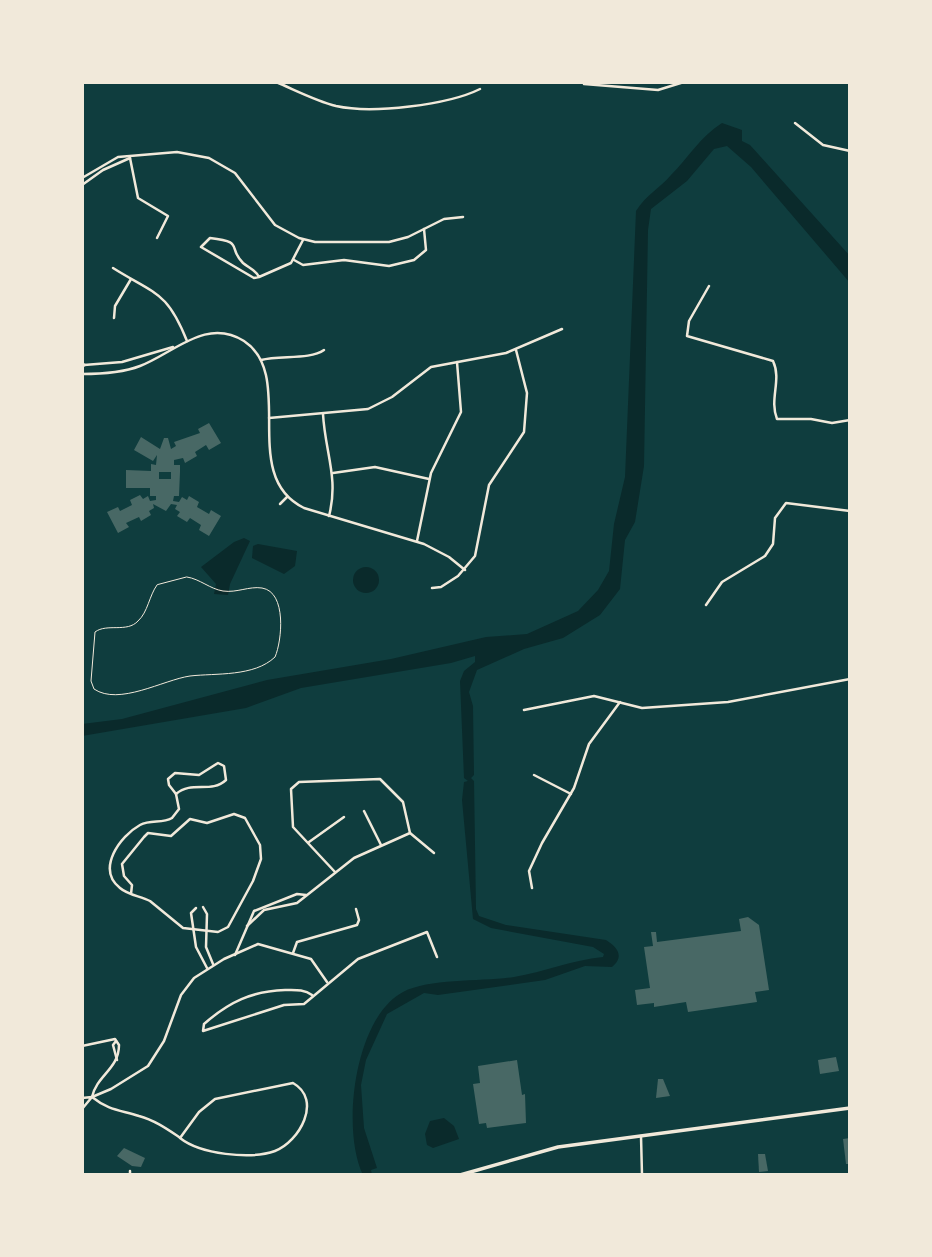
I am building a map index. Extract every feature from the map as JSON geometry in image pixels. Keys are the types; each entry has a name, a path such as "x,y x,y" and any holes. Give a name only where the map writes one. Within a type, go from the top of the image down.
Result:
{"main road":[{"path":"460,1175 558,1147 850,1108"}],"street":[{"path":"276,82 326,103 353,107 448,102 480,89"},
{"path":"584,84 658,90 684,82"},
{"path":"795,123 823,145 850,151"},
{"path":"82,178 108,161 177,152 209,158 225,166 254,195 275,225 303,240 389,242 448,218 463,217"},
{"path":"82,185 103,170 130,158"},
{"path":"130,158 138,198 168,216 157,238"},
{"path":"294,260 306,265 344,260 380,266 399,265 414,260 426,250 424,229"},
{"path":"259,277 239,258 234,244 210,238 201,247 254,278 259,277 285,268 294,260 303,240"},
{"path":"113,268 173,307 187,341"},
{"path":"114,317 115,306 131,279"},
{"path":"709,286 689,321 687,336 773,361 778,372 773,409 777,419 811,419 832,423 850,420"},
{"path":"269,418 374,407 392,397 426,369 516,350 562,329"},
{"path":"82,374 128,370 207,334 230,335 247,343 261,360 273,470 286,497 304,508 417,541 444,553 464,570"},
{"path":"83,365 122,362 160,349 176,347"},
{"path":"261,360 279,355 313,356 324,350"},
{"path":"432,588 441,587 464,570 477,550 489,485 525,428 527,387 516,350"},
{"path":"417,541 429,479 461,412 457,361"},
{"path":"323,414 325,445 335,489 329,516"},
{"path":"333,473 375,467 429,479"},
{"path":"280,504 286,497"},
{"path":"706,605 722,582 765,555 773,544 775,518 786,503 850,511"},
{"path":"524,710 594,696 648,708 728,702 850,679"},
{"path":"532,888 529,881 530,867 552,822 571,794 589,744 620,702"},
{"path":"131,894 132,885 124,876 122,864 148,833 171,836 190,819 207,823 240,814 255,831 260,845 260,866 228,927 218,932 195,931 177,924 150,901 131,894 119,887 111,876 113,853 142,824 173,818 179,805 176,794 167,782 172,774 199,775 218,763 226,768 224,783 208,788 188,786 176,794"},
{"path":"534,775 571,794"},
{"path":"335,872 293,827 291,793 294,785 299,782 380,779 403,802 410,833 434,853"},
{"path":"364,811 381,845"},
{"path":"309,842 344,817"},
{"path":"247,926 264,910 288,908 354,858 410,833"},
{"path":"235,955 251,914 260,907 297,894 306,895"},
{"path":"202,907 207,911 206,947 213,964"},
{"path":"196,908 191,913 196,947 207,968"},
{"path":"293,953 298,942 357,925 359,920 356,909"},
{"path":"313,995 300,990 257,991 232,1002 204,1024 204,1031 273,1008 304,1004 327,982 358,959 427,932 437,957"},
{"path":"82,1098 111,1089 148,1066 164,1041 181,995 213,964 258,944 311,960 327,982"},
{"path":"82,1046 116,1041 113,1045 117,1060 96,1082 92,1097 82,1109"},
{"path":"92,1097 117,1112 156,1122 180,1138 209,1152 271,1153 299,1131 306,1116 306,1099 300,1087 293,1083 215,1099 199,1112 180,1138"},
{"path":"641,1136 642,1175"}],"path":[{"path":"187,577 211,587 239,592 261,588 271,592 276,599 282,634 275,657 270,662 220,674 178,678 144,691 107,695 94,689 92,645 97,630 134,625 143,615 153,590 160,583 187,577"}],"water":[{"path":"722,123 742,130 742,141 750,145 850,256 850,283 751,167 727,146 714,149 687,181 651,209 648,230 644,466 635,522 625,540 620,589 600,615 563,638 524,649 477,670 469,692 473,706 474,775 471,778 474,781 476,909 479,916 506,925 606,940 618,952 618,959 612,967 585,966 545,980 438,995 424,993 387,1014 366,1060 361,1085 364,1128 377,1168 371,1170 372,1175 363,1175 356,1155 353,1131 356,1076 373,1025 386,1005 403,992 427,984 514,977 603,957 604,954 593,947 491,928 473,919 462,800 464,782 468,781 464,778 460,681 464,671 475,662 475,656 451,663 301,688 246,708 82,736 82,724 122,719 267,680 391,659 486,637 527,634 578,611 598,590 609,571 614,524 625,477 636,211 701,141"},
{"path":"244,538 250,541 230,584 228,595 214,594 216,584 201,567 234,542"},
{"path":"258,544 297,551 295,566 284,574 252,558 253,546"},
{"path":"366,567 375,571 379,580 375,589 366,593 357,589 353,580 357,571"},
{"path":"444,1118 454,1126 459,1139 433,1148 427,1145 425,1134 430,1121"}],"building":[{"path":"209,423 221,443 209,450 206,445 195,452 197,456 185,463 183,458 174,460 174,465 180,465 180,472 179,496 174,496 173,501 179,502 182,497 187,500 189,496 199,502 197,507 209,514 211,510 221,516 209,536 199,530 201,525 190,518 187,522 177,516 180,512 175,509 177,505 171,504 166,511 153,504 154,508 149,511 151,515 141,521 139,517 126,523 129,527 118,533 107,512 118,507 120,511 132,505 130,500 140,495 143,499 148,496 150,501 156,500 156,496 150,496 150,488 126,488 126,470 151,471 151,464 156,465 157,455 153,461 134,450 141,437 160,449 164,438 168,438 171,449 176,446 174,442 200,433 198,429","holes":["159,472 171,472 171,479 159,479"]},
{"path":"748,917 759,925 769,990 755,992 757,1002 688,1012 686,1002 654,1007 654,1003 637,1005 635,990 650,988 644,947 653,946 651,932 656,932 657,942 741,931 739,919"},
{"path":"836,1057 839,1071 820,1074 818,1060"},
{"path":"517,1060 522,1095 525,1094 526,1123 487,1128 486,1123 479,1124 473,1084 480,1083 478,1066"},
{"path":"658,1079 663,1079 670,1096 656,1098"},
{"path":"850,1138 850,1164 846,1164 843,1139"},
{"path":"124,1148 145,1158 141,1167 132,1166 117,1156"},
{"path":"758,1154 765,1154 768,1171 759,1172"}]}
